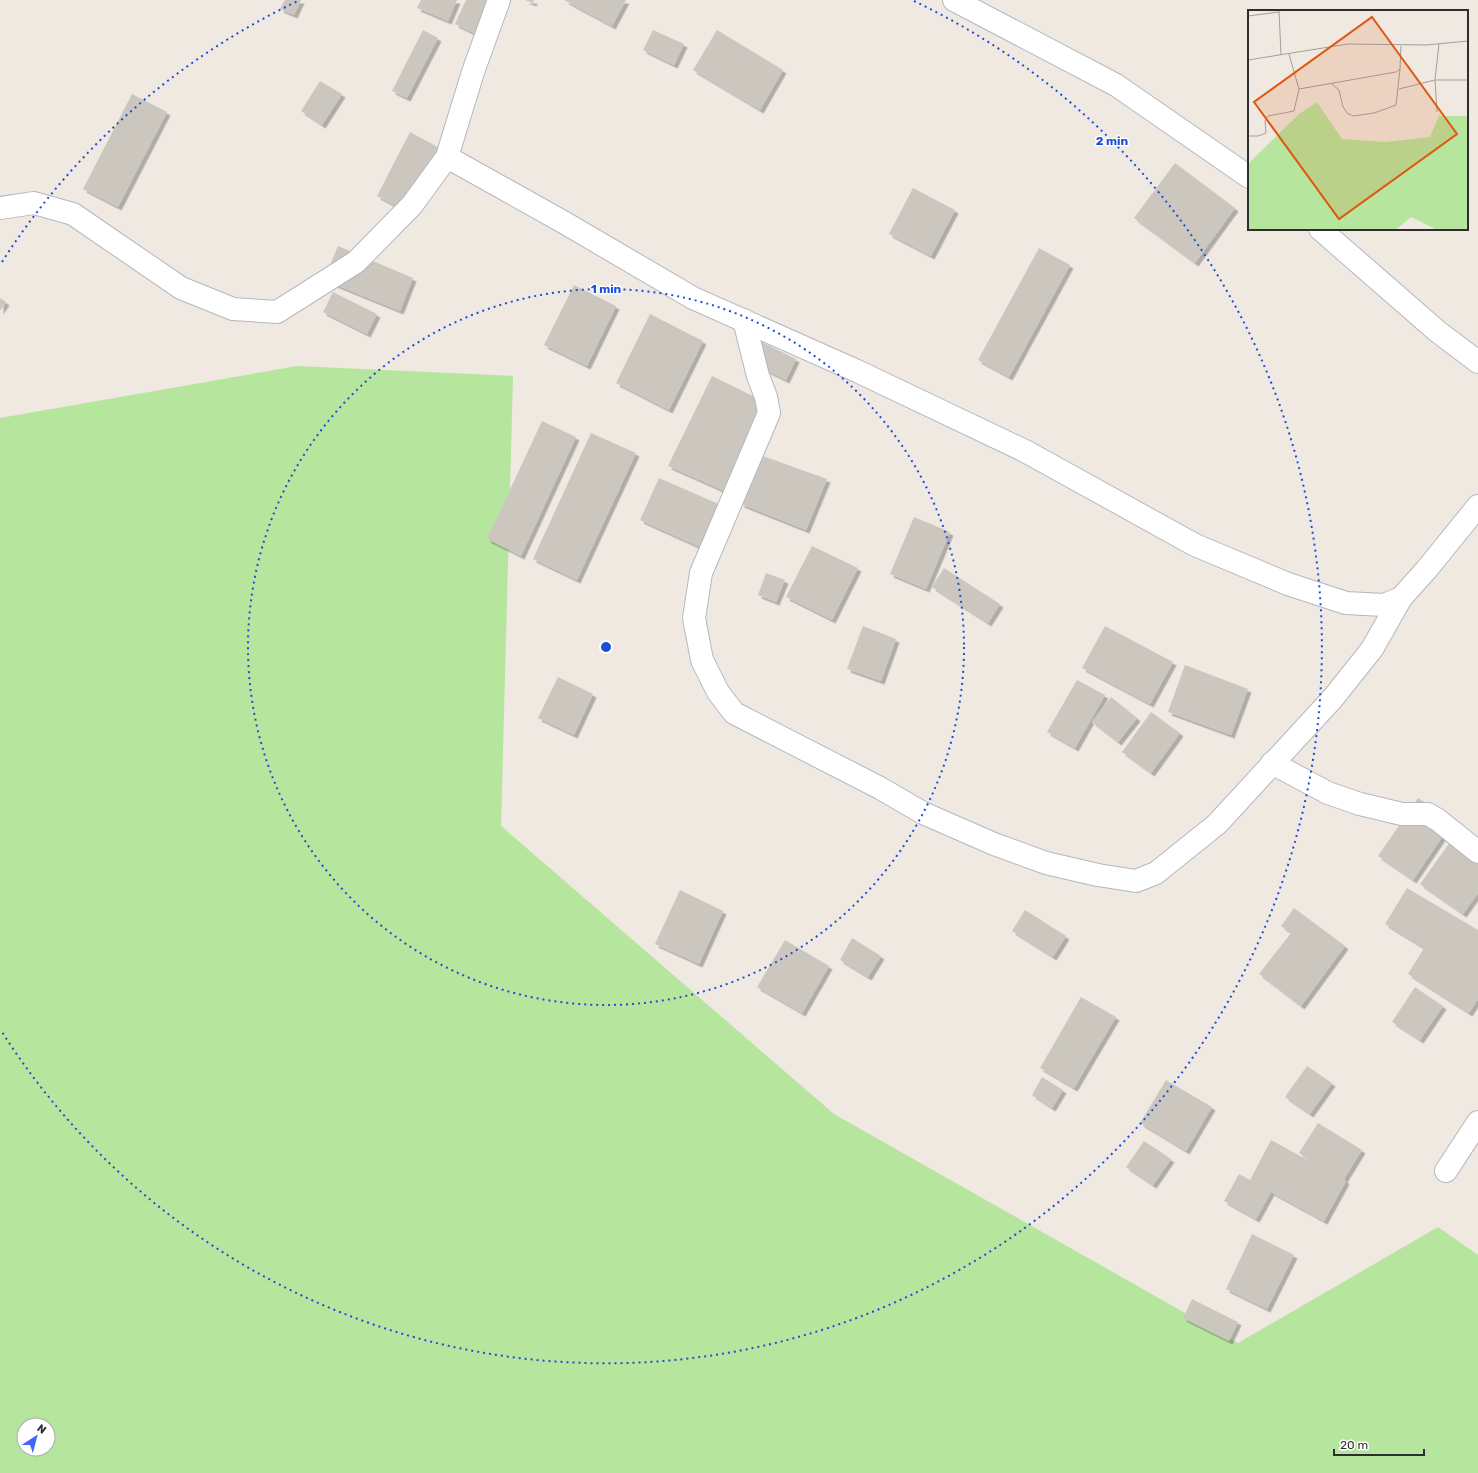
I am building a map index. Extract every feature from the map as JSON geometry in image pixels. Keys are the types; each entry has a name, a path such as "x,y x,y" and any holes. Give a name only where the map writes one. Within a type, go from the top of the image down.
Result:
{"street":[{"path":"0,208 34,203 73,214 181,288 233,309 277,312 356,262 412,205 447,157 473,72 499,0"},
{"path":"954,0 1116,85 1248,175"},
{"path":"447,157 565,223 693,298 857,371 1025,451 1202,548 1288,584 1346,603 1384,605 1401,598"},
{"path":"1321,230 1437,331 1478,362"},
{"path":"744,320 758,376 766,397 769,414 701,573 694,618 702,660 718,692 734,713 880,788 923,813 994,844 1046,863 1098,875 1136,881 1156,873 1217,824 1333,698 1372,649 1401,598 1427,569 1478,506"},
{"path":"1272,763 1328,793 1360,804 1402,814 1428,814 1438,820 1478,852"},
{"path":"1446,1171 1478,1122"}],"green space":[{"path":"297,366 513,376 501,826 834,1114 1238,1343 1438,1227 1478,1255 1478,1473 0,1473 0,418"}],"building":[{"path":"285,0 301,0 294,15 280,9"},
{"path":"421,0 457,0 448,21 417,8"},
{"path":"466,0 489,0 474,33 455,24"},
{"path":"525,0 534,0 533,3"},
{"path":"564,0 626,0 612,26"},
{"path":"423,30 438,38 407,98 392,91"},
{"path":"653,30 684,44 674,65 643,50"},
{"path":"717,30 783,70 760,110 693,70"},
{"path":"320,81 342,94 322,125 301,111"},
{"path":"132,94 167,112 118,207 83,189"},
{"path":"410,132 443,150 410,213 377,196"},
{"path":"1175,163 1235,208 1195,263 1134,218"},
{"path":"913,188 955,210 931,256 889,234"},
{"path":"338,246 413,278 400,311 324,280"},
{"path":"1039,248 1070,265 1009,377 978,360"},
{"path":"574,285 616,306 587,366 544,345"},
{"path":"333,292 377,314 367,334 323,312"},
{"path":"0,298 6,302 0,311"},
{"path":"650,314 703,341 669,410 616,383"},
{"path":"754,338 796,359 786,380 743,359"},
{"path":"712,376 771,405 729,493 668,466"},
{"path":"542,421 576,437 521,556 487,539"},
{"path":"591,433 636,453 577,580 533,559"},
{"path":"760,455 827,479 806,530 741,504"},
{"path":"659,478 721,505 702,548 640,520"},
{"path":"914,517 950,532 926,589 890,574"},
{"path":"812,546 858,568 832,620 786,597"},
{"path":"944,568 1000,604 988,623 932,587"},
{"path":"766,573 785,580 776,602 758,595"},
{"path":"863,626 896,639 881,681 847,669"},
{"path":"1105,626 1173,662 1150,704 1082,668"},
{"path":"1185,665 1248,689 1231,735 1168,712"},
{"path":"558,677 593,694 574,735 538,718"},
{"path":"1077,680 1105,695 1075,748 1047,732"},
{"path":"1111,697 1137,718 1118,742 1092,722"},
{"path":"1151,712 1180,733 1151,773 1122,752"},
{"path":"1418,798 1453,821 1413,880 1378,856"},
{"path":"1461,827 1478,839 1478,893 1463,914 1420,884"},
{"path":"1407,888 1478,930 1478,999 1469,1013 1408,974 1424,948 1385,924"},
{"path":"680,890 723,911 699,964 655,944"},
{"path":"1294,908 1345,946 1301,1006 1259,974 1291,933 1281,926"},
{"path":"1025,910 1066,936 1053,957 1012,931"},
{"path":"852,938 881,956 868,977 840,960"},
{"path":"785,940 829,966 802,1013 757,987"},
{"path":"1415,987 1443,1006 1420,1040 1392,1022"},
{"path":"1081,997 1116,1017 1074,1088 1040,1068"},
{"path":"1307,1066 1332,1083 1310,1114 1285,1097"},
{"path":"1042,1077 1063,1090 1052,1108 1032,1095"},
{"path":"1166,1080 1212,1107 1186,1151 1140,1123"},
{"path":"1318,1123 1362,1150 1344,1179 1346,1181 1324,1221 1271,1192 1256,1219 1224,1201 1239,1174 1250,1180 1271,1140 1315,1164 1299,1153"},
{"path":"1144,1141 1171,1159 1153,1185 1126,1167"},
{"path":"1252,1234 1294,1255 1267,1309 1226,1289"},
{"path":"1192,1299 1238,1322 1229,1341 1183,1318"}]}
